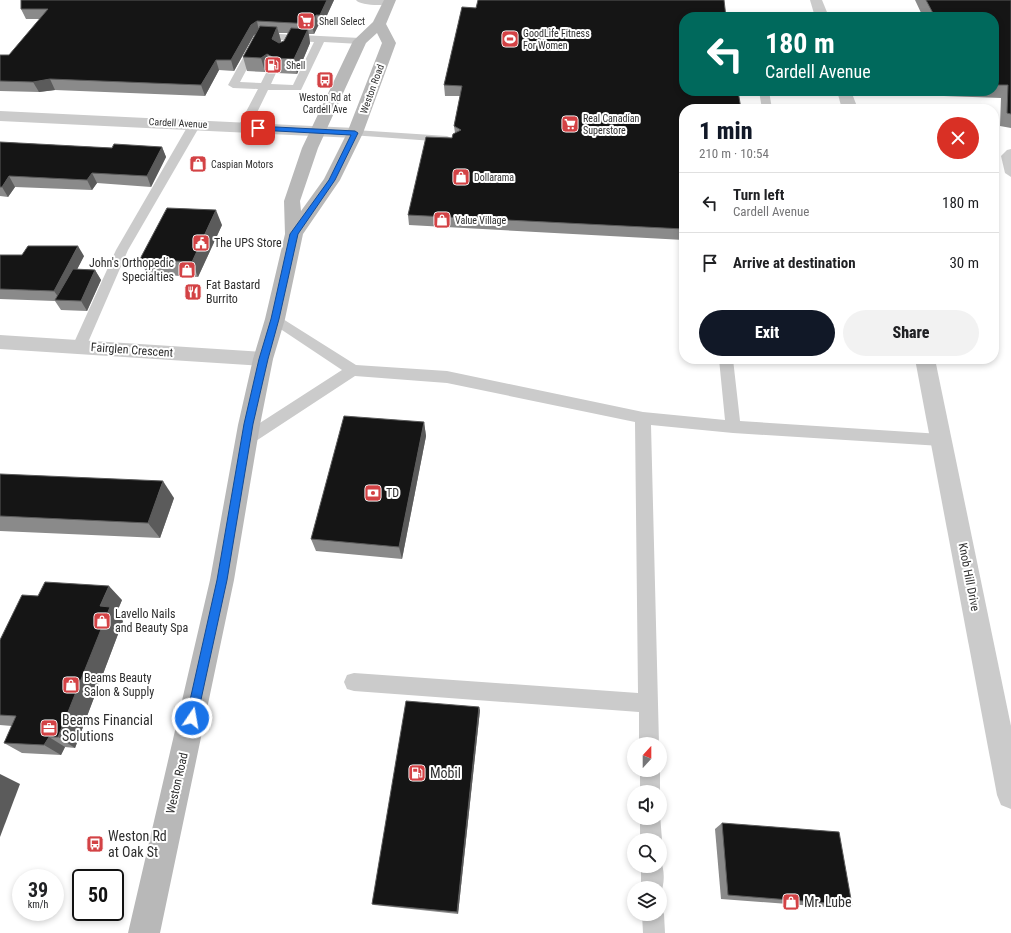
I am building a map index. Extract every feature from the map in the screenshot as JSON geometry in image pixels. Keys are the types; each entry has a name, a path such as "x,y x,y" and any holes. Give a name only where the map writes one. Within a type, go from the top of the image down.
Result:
{"main road":[{"name":"Weston Road","path":"144,933 222,580 263,359 275,319 294,234 292,201 317,131 360,41 379,24 390,1"},
{"name":"Weston Road","path":"294,234 332,180 355,133 389,43 379,24"}],"street":[{"path":"362,0 390,1"},
{"path":"816,0 820,12"},
{"name":"Cardell Avenue","path":"0,116 195,124 355,133"},
{"name":"Fairglen Crescent","path":"0,342 263,359"},
{"name":"Knob Hill Drive","path":"926,364 1011,795"}],"lane":[{"path":"320,40 297,88 233,85 260,36 360,41"},
{"path":"284,48 289,38"},
{"path":"244,127 271,73"},
{"path":"79,347 122,250 195,124"},
{"path":"355,133 454,140"},
{"path":"1011,152 1006,156 1011,173"},
{"path":"275,319 353,370 447,377 643,418 733,427 941,440"},
{"path":"727,364 733,427"},
{"path":"247,439 353,370"},
{"path":"643,418 649,737"},
{"path":"354,682 648,703"}],"building":[{"path":"21,0 327,0 320,15 316,15 312,24 257,21 251,25 231,60 216,60 201,85 50,79 33,82 0,81 0,55 9,55 48,9 21,9"},
{"name":"Real Canadian Superstore","path":"478,0 724,0 725,12 679,12 679,96 739,96 740,104 679,104 679,229 408,215 426,137 452,138 453,134 461,130 454,126 462,86 444,85 462,7 476,8"},
{"path":"926,0 1011,0 1011,114 1007,113 1008,85 999,85 999,12 932,12"},
{"path":"260,26 277,27 272,39 279,43 284,41 291,28 308,29 294,59 274,58 267,54 261,58 243,57"},
{"path":"0,142 112,148 114,144 162,147 147,176 92,173 87,180 9,176 2,187 0,187"},
{"path":"167,208 216,210 192,262 140,259"},
{"path":"28,246 78,246 54,291 0,289 0,255 22,255"},
{"path":"73,269 95,270 81,301 55,300"},
{"name":"TD","path":"344,416 424,422 399,547 311,539"},
{"path":"0,474 163,481 148,523 0,516"},
{"path":"45,582 109,586 100,606 110,607 58,737 49,737 44,745 4,743 16,716 0,715 0,640 22,595 38,596"},
{"path":"406,701 479,707 457,912 372,904"},
{"path":"722,823 839,832 852,905 728,895"}],"place":[{"name":"Shell Select","path":"306,21"},
{"name":"GoodLife Fitness For Women","path":"510,39"},
{"name":"Shell","path":"273,65"},
{"name":"Weston Rd at Cardell Ave","path":"325,80"},
{"name":"Real Canadian Superstore","path":"570,124"},
{"name":"Caspian Motors","path":"198,164"},
{"name":"Dollarama","path":"461,177"},
{"name":"Value Village","path":"442,220"},
{"name":"The UPS Store","path":"201,243"},
{"name":"John's Orthopedic Specialties","path":"187,270"},
{"name":"Fat Bastard Burrito","path":"193,292"},
{"name":"TD","path":"373,493"},
{"name":"Lavello Nails and Beauty Spa","path":"102,621"},
{"name":"Beams Beauty Salon & Supply","path":"71,685"},
{"name":"Beams Financial Solutions","path":"49,728"},
{"name":"Mobil","path":"417,773"},
{"name":"Weston Rd at Oak St","path":"95,844"},
{"name":"Mr. Lube","path":"791,902"}],"route":[{"path":"192,718 222,580 243,467 249,424 263,359 275,319 294,234 332,180 355,133 258,128"}]}
